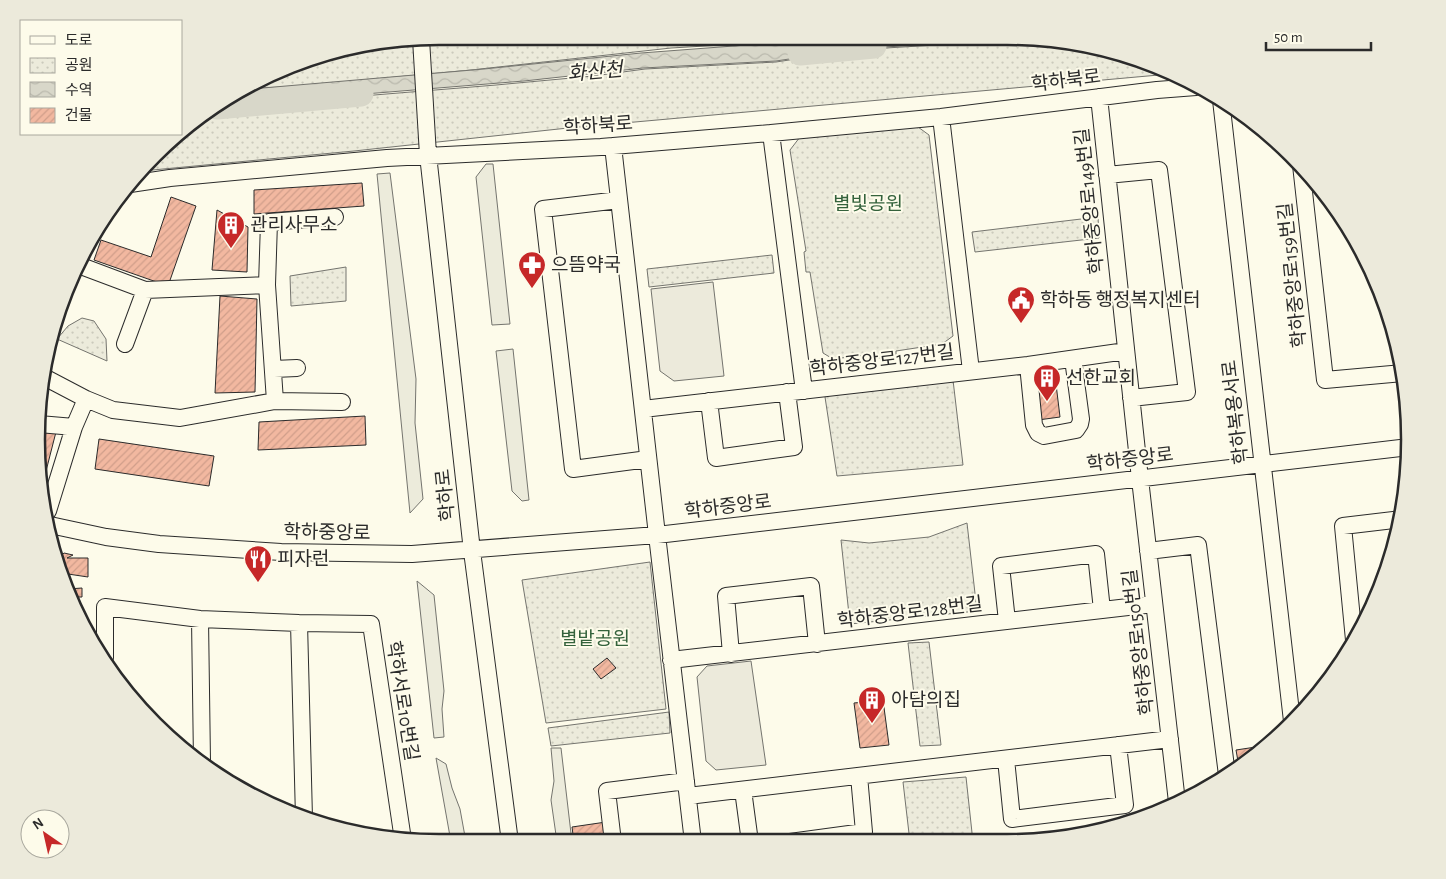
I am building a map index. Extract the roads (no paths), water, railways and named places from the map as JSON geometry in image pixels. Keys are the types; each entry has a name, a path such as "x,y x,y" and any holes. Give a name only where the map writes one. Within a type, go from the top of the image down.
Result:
{"street":[{"name":"학하로","path":"421,46 427,149 472,551 509,834"},
{"name":"학하북로","path":"140,182 427,149 613,146 941,117 1185,88"},
{"name":"학하중앙로149번길","path":"1099,98 1140,479"},
{"name":"학하복용서로","path":"1222,109 1291,712"},
{"path":"941,117 971,371"},
{"path":"709,401 716,458 794,448 796,392 771,133"},
{"path":"613,146 692,834"},
{"path":"1107,175 1159,170 1186,392 1131,398"},
{"name":"학하중앙로159번길","path":"1303,179 1325,380 1395,373"},
{"path":"619,200 543,209 573,469 648,459"},
{"path":"275,400 267,285 268,222 335,217"},
{"path":"85,267 145,290 267,285"},
{"path":"125,344 145,290"},
{"name":"학하중앙로127번길","path":"642,409 1126,352"},
{"path":"1028,365 1034,425 1038,433 1044,436 1076,430 1080,424 1081,419 1073,359"},
{"path":"274,369 297,368"},
{"path":"50,380 86,399 113,410 180,418 275,400 342,402"},
{"path":"50,503 74,427 86,399"},
{"path":"46,425 74,427"},
{"name":"학하중앙로","path":"55,526 159,544 281,552 412,554 472,551 657,535 1401,448"},
{"name":"학하중앙로150번길","path":"1140,479 1176,795"},
{"path":"1353,628 1343,526 1392,520"},
{"path":"1148,550 1198,545 1226,768"},
{"path":"1007,621 1001,566 1096,554 1102,610"},
{"path":"731,654 726,596 811,586 817,644"},
{"name":"학하중앙로128번길","path":"672,660 1154,604"},
{"path":"105,649 105,607 200,619 299,623 304,810"},
{"path":"200,619 202,754"},
{"name":"학하서로10번길","path":"299,623 371,624 402,832"},
{"path":"612,834 607,791 744,790 1170,739"},
{"path":"1006,759 1012,819 1125,805 1118,746"},
{"path":"849,834 864,832 859,776"},
{"path":"744,790 749,834"}],"water":[{"path":"747,45 917,45 836,50 776,61 643,68 524,81 230,105 261,88"}],"waterway":[{"name":"화산천","path":"800,53 874,46"},
{"name":"화산천","path":"229,106 361,94"}],"place":[{"name":"관리사무소","path":"231,249"},
{"name":"으뜸약국","path":"532,289"},
{"name":"학하동 행정복지센터","path":"1021,324"},
{"name":"선한교회","path":"1047,402"},
{"name":"피자런","path":"258,583"},
{"name":"아담의집","path":"872,724"}],"park label":[{"name":"별빛공원","path":"868,204"},
{"name":"별밭공원","path":"595,639"}]}
